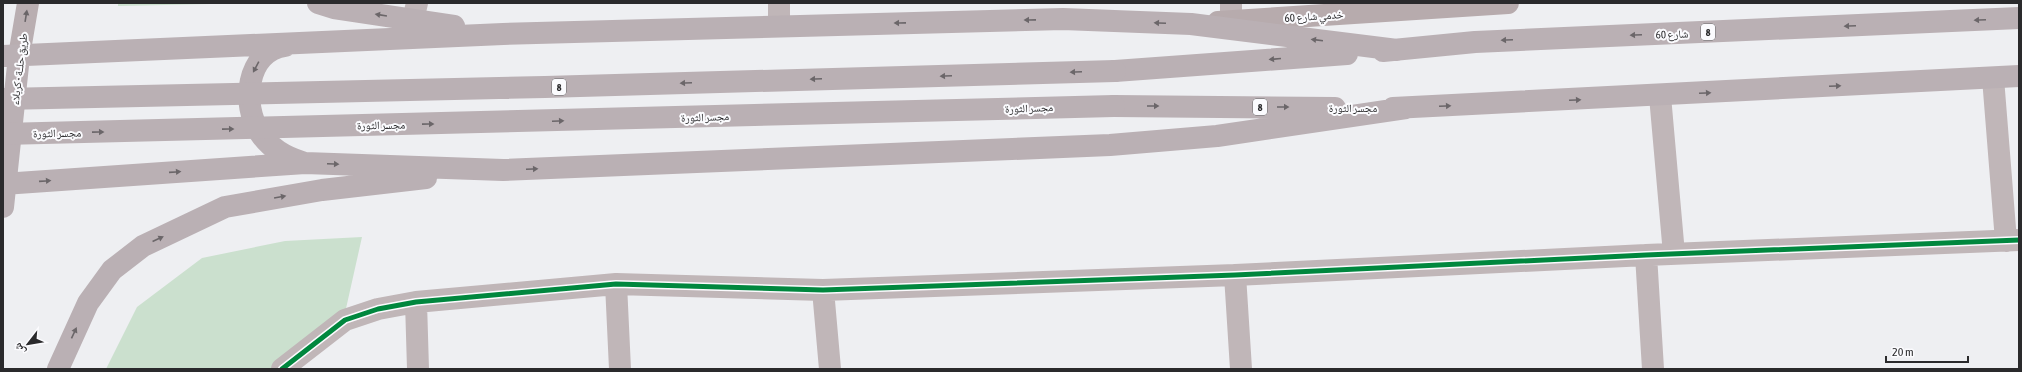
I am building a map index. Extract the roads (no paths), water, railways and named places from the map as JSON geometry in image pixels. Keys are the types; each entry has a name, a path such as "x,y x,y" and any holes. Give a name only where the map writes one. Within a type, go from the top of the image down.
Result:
{"highway":[{"path":"318,3 334,8 415,12 503,34"},
{"name":"شارع 60","path":"1397,50 1475,42 2019,18"},
{"path":"11,56 503,34 1063,19 1191,24 1397,50"},
{"path":"300,43 281,46 267,52 257,65 251,78 249,106 259,133 268,144 291,159 305,163"},
{"name":"8","path":"3,99 560,87 1115,71 1397,50"},
{"name":"طريق حلــة - كربلاء","path":"3,207 11,56"},
{"name":"8","path":"1406,108 1660,96 2019,76"},
{"name":"مجسر الثورة","path":"3,134 1114,106 1406,108"},
{"path":"58,369 88,303 112,270 143,246 226,207 322,190 503,170 1110,145 1217,136 1406,108"},
{"path":"5,184 305,163 503,170"}],"main road":[{"name":"طريق حلــة - كربلاء","path":"11,56 28,3"},
{"name":"خدمي شارع 60","path":"1191,24 1231,12 1508,3"}],"street":[{"path":"778,26 779,3"},
{"path":"282,369 345,320 378,309 416,302 616,284 823,290 1235,275 1646,255 2012,241 1993,78"},
{"path":"1660,96 1674,254"},
{"path":"1646,255 1653,369"},
{"path":"1235,275 1241,369"},
{"path":"616,284 620,369"},
{"path":"823,290 830,369"},
{"path":"416,302 418,369"}]}
